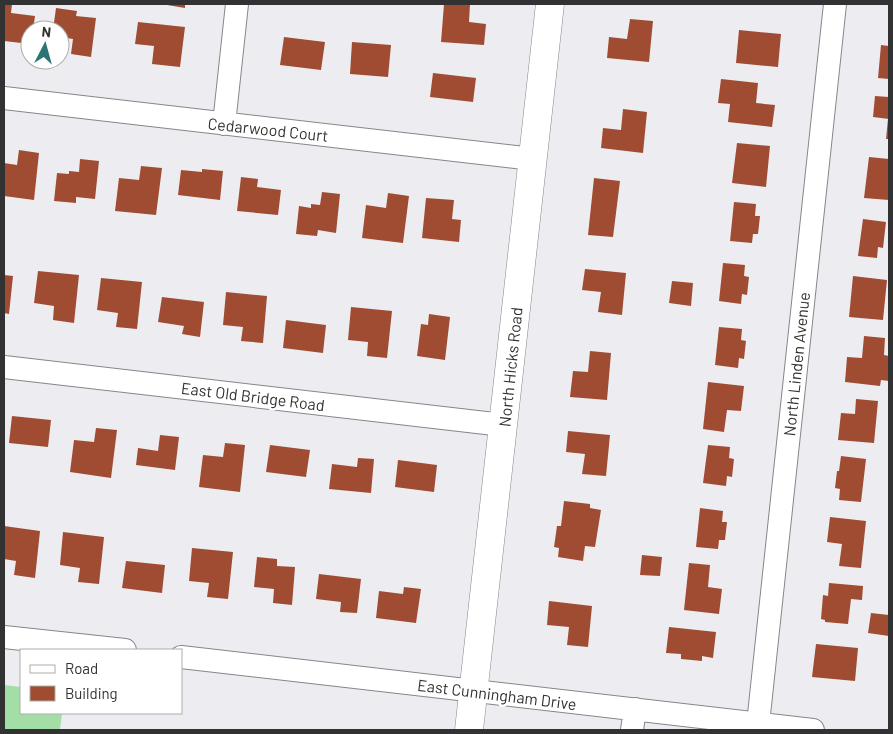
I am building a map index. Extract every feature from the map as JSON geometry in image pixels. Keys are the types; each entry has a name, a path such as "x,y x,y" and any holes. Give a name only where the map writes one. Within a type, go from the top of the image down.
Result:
{"main road":[{"name":"North Hicks Road","path":"470,730 550,4"}],"street":[{"path":"224,124 237,4"},
{"name":"North Linden Avenue","path":"758,724 835,4"},
{"name":"Cedarwood Court","path":"4,98 533,159"},
{"name":"East Old Bridge Road","path":"4,367 503,425"},
{"path":"4,637 116,649"},
{"name":"East Cunningham Drive","path":"182,657 474,691 634,720 758,724 813,730"}],"green space":[{"path":"4,685 20,687 20,714 62,714 60,730 4,730"}],"building":[{"path":"4,4 12,4 11,13 35,16 34,20 20,20 20,43 4,41"},
{"path":"161,4 185,4 185,8"},
{"path":"444,4 470,4 469,22 486,24 484,45 441,42"},
{"path":"56,8 77,11 76,16 96,18 91,57 71,54 73,39 70,39 70,20 54,20"},
{"path":"630,19 653,21 649,62 607,58 609,37 627,39"},
{"path":"138,22 185,27 180,67 152,64 154,46 135,44"},
{"path":"739,30 781,34 778,67 736,63"},
{"path":"284,37 325,42 321,70 280,65"},
{"path":"352,42 391,45 388,77 350,74"},
{"path":"881,45 889,46 889,79 878,78"},
{"path":"433,73 476,78 473,102 430,97"},
{"path":"721,79 758,83 756,103 775,105 772,127 728,122 730,104 718,103"},
{"path":"875,96 889,97 889,119 873,117"},
{"path":"623,109 647,112 643,153 601,148 603,128 621,130"},
{"path":"888,119 889,139 886,139"},
{"path":"737,143 770,146 766,187 732,183"},
{"path":"19,150 39,153 34,200 4,196 4,163 17,165"},
{"path":"869,157 889,159 889,200 864,198"},
{"path":"80,159 99,161 95,199 76,197 76,203 54,201 57,173 69,174 69,171 79,172"},
{"path":"141,166 162,168 156,215 115,211 119,178 139,180"},
{"path":"202,169 223,171 220,200 178,195 181,170 202,172"},
{"path":"241,177 258,179 257,187 281,190 278,215 237,211"},
{"path":"594,178 620,181 613,237 588,235"},
{"path":"322,192 340,194 336,233 318,230 317,236 296,234 299,206 311,208 311,204 320,205"},
{"path":"388,193 409,196 403,243 362,238 366,205 386,208"},
{"path":"426,198 454,200 452,219 461,220 459,242 422,238"},
{"path":"734,202 756,204 755,216 760,216 758,234 753,234 752,243 730,241"},
{"path":"863,219 886,222 883,248 878,247 877,258 858,256"},
{"path":"723,263 745,265 744,276 749,277 747,295 742,294 741,304 719,301"},
{"path":"585,269 626,273 622,315 598,312 601,292 582,290"},
{"path":"38,271 79,275 74,323 53,320 54,306 34,303"},
{"path":"4,275 13,276 9,314 4,313"},
{"path":"853,276 887,280 883,320 849,317"},
{"path":"101,278 142,282 137,329 116,327 118,313 97,310"},
{"path":"672,281 693,283 691,306 669,303"},
{"path":"226,292 267,296 263,343 241,341 243,327 223,325"},
{"path":"162,297 204,302 200,337 182,334 184,326 158,322"},
{"path":"351,307 392,311 387,358 367,356 368,342 348,340"},
{"path":"429,314 450,317 445,360 417,356 421,324 428,325"},
{"path":"286,320 326,325 323,353 283,348"},
{"path":"719,327 742,329 741,340 746,341 744,359 739,358 738,368 715,365"},
{"path":"864,336 885,338 884,355 889,356 889,381 881,380 880,386 845,382 847,357 862,358"},
{"path":"590,351 611,353 607,400 570,397 573,371 588,372"},
{"path":"708,382 744,386 741,411 727,410 724,432 703,429"},
{"path":"856,399 878,401 874,443 838,440 841,413 855,414"},
{"path":"12,416 51,420 48,447 9,443"},
{"path":"96,428 117,430 111,478 70,472 74,440 94,442"},
{"path":"568,431 610,435 606,476 582,474 585,454 566,452"},
{"path":"160,435 179,437 175,470 136,465 138,448 158,451"},
{"path":"225,443 245,445 240,492 199,487 203,455 223,457"},
{"path":"270,445 310,450 306,477 266,472"},
{"path":"708,445 730,447 729,458 734,459 732,477 727,476 726,486 703,483"},
{"path":"841,456 866,459 861,502 839,500 840,489 835,488"},
{"path":"358,458 374,459 371,493 329,489 332,464 357,467"},
{"path":"398,460 437,465 434,492 395,487"},
{"path":"564,501 590,504 590,508 601,510 595,547 585,546 583,561 558,557 559,548 554,547 557,526 561,526"},
{"path":"700,508 723,511 722,522 727,522 725,540 719,540 718,549 696,547"},
{"path":"830,517 866,521 861,568 839,566 842,544 827,542"},
{"path":"4,526 40,531 35,578 14,575 16,561 4,559"},
{"path":"63,532 104,537 99,584 78,582 80,568 60,565"},
{"path":"192,548 233,552 228,599 207,597 209,583 189,581"},
{"path":"642,555 662,557 660,576 640,575"},
{"path":"257,557 277,559 277,566 295,567 292,605 273,603 274,589 254,587"},
{"path":"126,561 165,565 162,593 122,588"},
{"path":"689,563 710,565 708,587 722,589 719,614 684,610"},
{"path":"319,574 361,579 357,613 340,612 341,602 316,599"},
{"path":"829,583 863,586 862,600 851,599 848,624 825,622 825,620 821,619 823,595 828,596"},
{"path":"404,587 421,589 416,623 376,618 379,591 403,594"},
{"path":"549,601 592,606 588,647 567,645 569,627 547,625"},
{"path":"871,613 889,615 889,636 868,633"},
{"path":"669,627 716,632 713,658 702,656 702,661 681,659 681,654 666,653"},
{"path":"816,644 858,648 855,681 812,677"}]}
